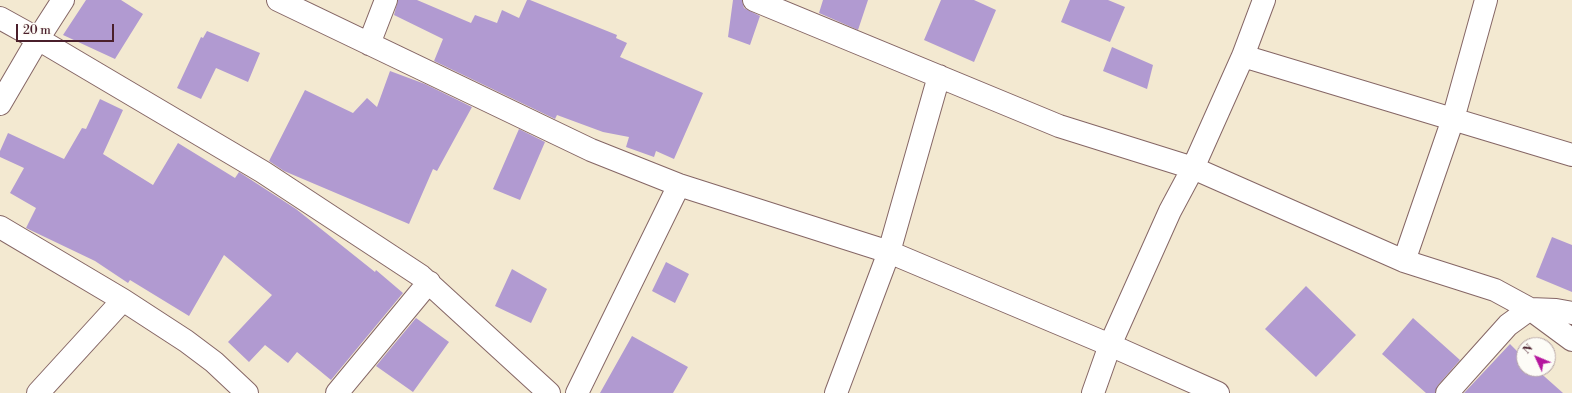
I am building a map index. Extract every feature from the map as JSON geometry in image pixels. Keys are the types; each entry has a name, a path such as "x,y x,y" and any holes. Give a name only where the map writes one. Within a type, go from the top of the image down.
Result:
{"street":[{"path":"0,104 63,0"},
{"path":"278,0 591,150 679,185 888,252 1110,345 1218,393"},
{"path":"369,44 386,0"},
{"path":"754,0 798,8 939,76 1059,126 1193,168 1404,261 1495,290 1530,309 1572,340"},
{"path":"1093,393 1110,345 1170,211 1193,168 1243,56 1264,0"},
{"path":"1404,261 1453,119 1486,0"},
{"path":"0,18 263,172 414,271 429,282 549,393"},
{"path":"1243,56 1572,155"},
{"path":"836,393 888,252 939,76"},
{"path":"577,393 679,185"},
{"path":"0,227 123,300 186,341 214,362 247,393"},
{"path":"337,393 429,282"},
{"path":"38,393 123,300"},
{"path":"1447,393 1508,325 1530,309 1556,310 1572,313"}],"building":[{"path":"86,0 121,0 143,14 115,59 63,35"},
{"path":"398,0 417,0 471,23 475,15 497,23 502,10 519,18 527,0 530,0 617,35 616,38 627,43 620,57 703,93 674,159 656,151 654,157 626,147 629,137 603,132 557,115 555,119 434,61 443,39 394,15"},
{"path":"733,0 742,0 744,8 760,16 750,45 728,37"},
{"path":"823,0 868,0 858,30 819,13"},
{"path":"941,0 974,0 996,10 974,62 924,40"},
{"path":"1070,0 1108,0 1125,7 1110,42 1061,22"},
{"path":"207,31 260,53 248,82 216,68 201,99 177,88 201,37 203,38"},
{"path":"1112,47 1153,65 1147,89 1103,71"},
{"path":"390,71 425,84 472,107 437,171 433,169 409,224 284,171 269,161 305,90 353,113 367,98 377,107"},
{"path":"100,99 123,110 103,154 153,185 178,143 235,178 239,172 296,209 375,272 376,270 403,293 331,380 297,352 288,363 265,345 249,362 228,342 272,295 224,255 189,316 130,280 128,283 95,261 26,228 36,208 10,193 24,168 0,157 0,151 8,133 64,159 82,128 86,129"},
{"path":"519,129 545,142 520,200 493,189"},
{"path":"1552,237 1572,245 1572,292 1536,277"},
{"path":"666,262 689,274 675,303 652,291"},
{"path":"512,269 547,289 531,323 495,306"},
{"path":"1306,286 1356,335 1316,377 1265,329"},
{"path":"416,318 449,342 413,392 376,366"},
{"path":"1413,318 1460,360 1438,385 1435,393 1426,393 1382,354"},
{"path":"632,336 688,367 673,393 600,393"},
{"path":"1510,344 1516,350 1516,377 1545,377 1563,393 1464,393"}]}
